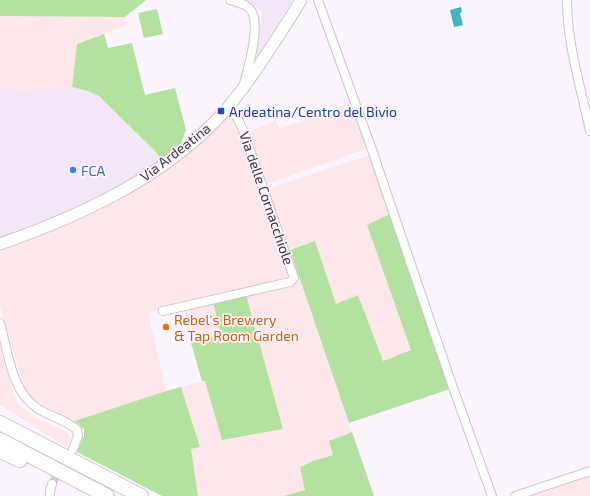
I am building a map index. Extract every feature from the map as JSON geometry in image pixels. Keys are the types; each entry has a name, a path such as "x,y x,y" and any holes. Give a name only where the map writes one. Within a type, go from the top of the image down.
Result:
{"highway":[{"path":"0,414 18,432"},
{"path":"0,423 141,496"},
{"path":"0,440 107,496"},
{"path":"0,451 64,482 103,496"}],"main road":[{"name":"Via Ardeatina","path":"0,244 79,213 121,192 187,147 209,128 228,108 285,26 301,0"}],"street":[{"path":"230,0 252,11 254,19 254,45 243,88"},
{"path":"318,0 369,140 450,379 492,496"},
{"path":"567,0 568,28 573,58 590,131"},
{"name":"Via delle Cornacchiole","path":"163,311 290,282 294,278 243,130 237,117 228,108"},
{"path":"0,323 16,380 22,394 38,408 64,421 77,430 78,436 72,449"},
{"path":"515,496 590,471"},
{"path":"50,496 52,484"}],"shaded area":[{"path":"242,0 293,0 256,59 262,13 253,4"},
{"path":"0,16 125,17 127,25 77,44 72,87 47,87 24,90 0,88"},
{"name":"FCA","path":"47,87 72,87 94,93 106,102 157,153 161,159 131,180 106,194 34,227 33,225 24,228 24,231 0,239 0,88 24,90"},
{"path":"352,102 368,148 267,184 248,133 275,120 280,129"},
{"path":"228,114 234,119 289,272 289,277 148,313 166,391 75,421 44,406 26,393 0,306 0,252 67,224 173,163 199,146"},
{"path":"370,155 390,214 367,225 411,350 383,361 358,295 336,304 315,241 290,250 268,189"},
{"path":"300,281 352,432 330,441 334,455 313,461 300,467 307,496 198,496 191,449 200,447 181,387 205,381 246,295"},
{"path":"213,302 221,335 191,343 184,310"},
{"path":"0,346 18,404 36,418 68,433 70,440 67,447 0,405"},
{"path":"590,474 590,496 523,496"}],"green space":[{"path":"0,0 146,0 125,17 0,16"},
{"path":"157,9 163,34 144,38 138,13"},
{"path":"104,34 108,48 132,43 145,95 175,88 186,130 180,146 161,159 157,153 99,96 88,91 72,87 77,44"},
{"path":"390,214 450,389 349,423 290,250 315,241 336,304 358,295 383,361 411,350 367,225"},
{"path":"246,295 283,429 222,440 205,381 202,381 191,343 221,335 213,302"},
{"path":"181,387 200,447 191,449 198,496 162,496 77,452 84,436 84,429 75,421"},
{"path":"352,432 374,496 284,496 305,490 300,467 333,455 329,441"}],"water":[{"path":"461,7 462,12 460,13 463,25 454,27 450,10"}],"tunnel":[{"path":"52,484 69,455"}],"place":[{"name":"Ardeatina/Centro del Bivio","path":"221,111"},
{"name":"FCA","path":"73,170"},
{"name":"Rebel's Brewery & Tap Room Garden","path":"166,327"}]}
